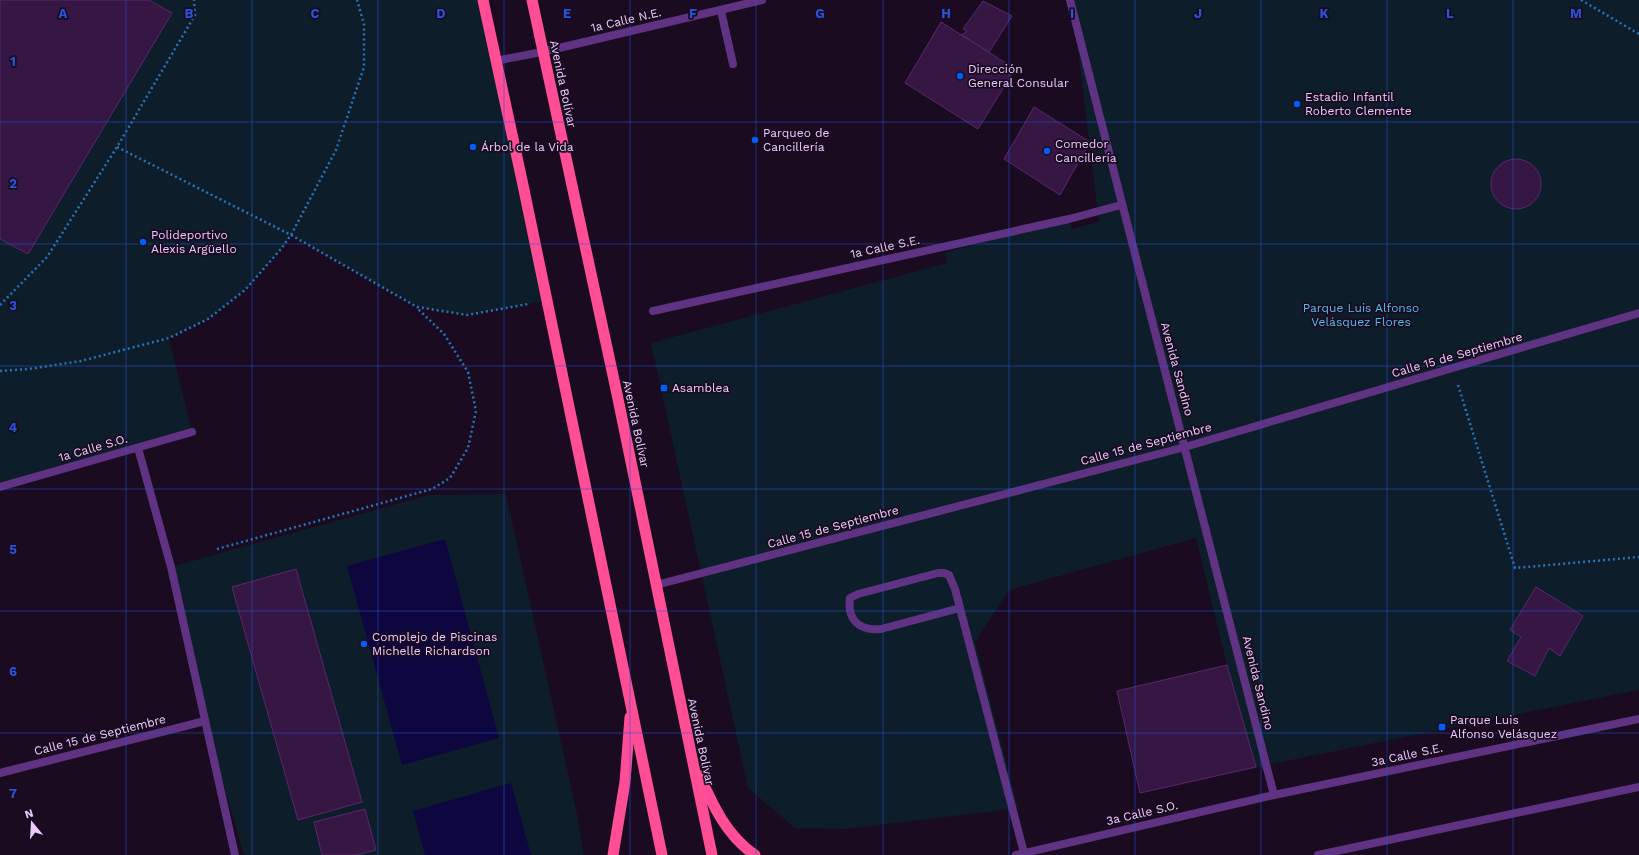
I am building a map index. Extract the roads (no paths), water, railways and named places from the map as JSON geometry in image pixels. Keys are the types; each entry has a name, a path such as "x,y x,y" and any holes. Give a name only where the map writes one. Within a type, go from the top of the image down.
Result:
{"highway":[{"path":"483,0 662,855"},
{"name":"Avenida Bolívar","path":"532,0 604,334 712,855"},
{"path":"613,855 625,782 630,705"},
{"path":"690,751 709,798 718,814 738,841 755,855"}],"street":[{"name":"1a Calle N.E.","path":"495,61 542,52 721,11 762,0"},
{"name":"Avenida Sandino","path":"1070,0 1121,204 1185,446 1274,795"},
{"path":"721,11 733,64"},
{"name":"1a Calle S.E.","path":"653,311 1054,222 1121,204"},
{"name":"Calle 15 de Septiembre","path":"656,585 1185,446 1453,369 1639,313"},
{"name":"1a Calle S.O.","path":"0,487 192,432"},
{"path":"138,448 170,567 235,855"},
{"path":"960,608 881,629 870,630 861,627 853,620 849,606 850,598 858,594 938,573 950,575 955,588 960,608 1020,854"},
{"name":"3a Calle S.E.","path":"1274,795 1639,719"},
{"name":"Calle 15 de Septiembre","path":"0,773 205,721"},
{"path":"1318,855 1639,787"},
{"name":"3a Calle S.O.","path":"1020,854 1274,795"}],"place":[{"name":"Dirección General Consular","path":"960,76"},
{"name":"Estadio Infantil Roberto Clemente","path":"1297,104"},
{"name":"Parqueo de Cancillería","path":"755,140"},
{"name":"Árbol de la Vida","path":"473,147"},
{"name":"Comedor Cancillería","path":"1047,151"},
{"name":"Polideportivo Alexis Argüello","path":"143,242"},
{"name":"Asamblea","path":"664,388"},
{"name":"Complejo de Piscinas Michelle Richardson","path":"364,644"},
{"name":"Parque Luis Alfonso Velásquez","path":"1442,727"}],"park label":[{"name":"Parque Luis Alfonso Velásquez Flores","path":"1361,315"}]}
